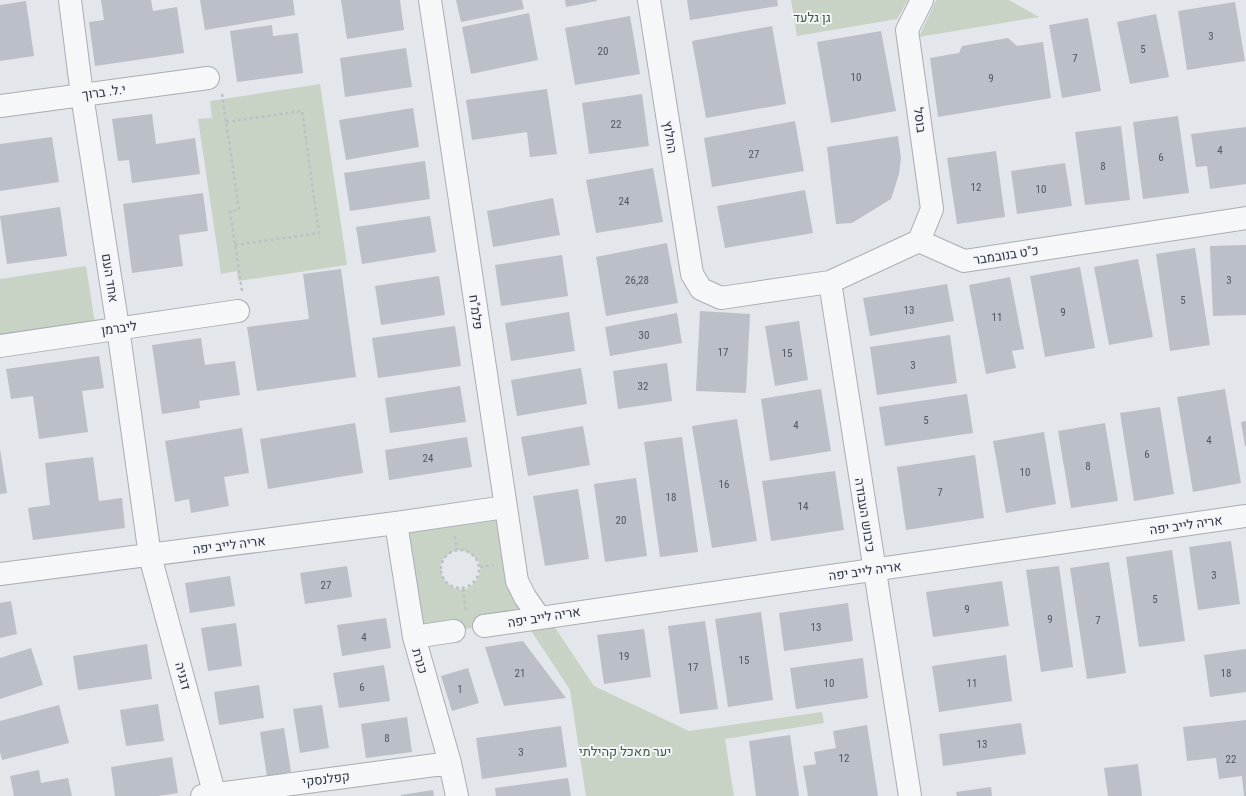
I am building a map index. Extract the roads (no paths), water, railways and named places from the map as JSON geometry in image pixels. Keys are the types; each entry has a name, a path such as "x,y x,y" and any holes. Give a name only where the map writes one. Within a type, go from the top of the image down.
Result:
{"street":[{"name":"אחד העם","path":"70,0 82,95 118,328 150,556"},
{"name":"פלמ\"ח","path":"430,0 517,581 524,597 540,618"},
{"name":"החלוץ","path":"649,0 692,274 702,289 720,298 830,282"},
{"name":"בוסל","path":"920,241 932,209 907,30 922,0"},
{"name":"י.ל. ברוך","path":"0,106 208,78"},
{"name":"כ\"ט בנובמבר","path":"920,241 964,261 1246,218"},
{"path":"830,282 920,241"},
{"name":"כיבוש העבודה","path":"830,282 910,796"},
{"name":"ליברמן","path":"0,346 238,312"},
{"name":"אריה לייב יפה","path":"0,574 396,524 505,506"},
{"name":"אריה לייב יפה","path":"414,637 468,624 540,618 1246,516"},
{"name":"כנרת","path":"396,524 414,637 450,763 457,796"},
{"name":"דגניה","path":"150,556 211,795"},
{"name":"קפלנסקי","path":"211,795 450,763"}],"park label":[{"name":"גן גלעד","path":"812,17"},
{"name":"יער מאכל קהילתי","path":"625,751"}]}
